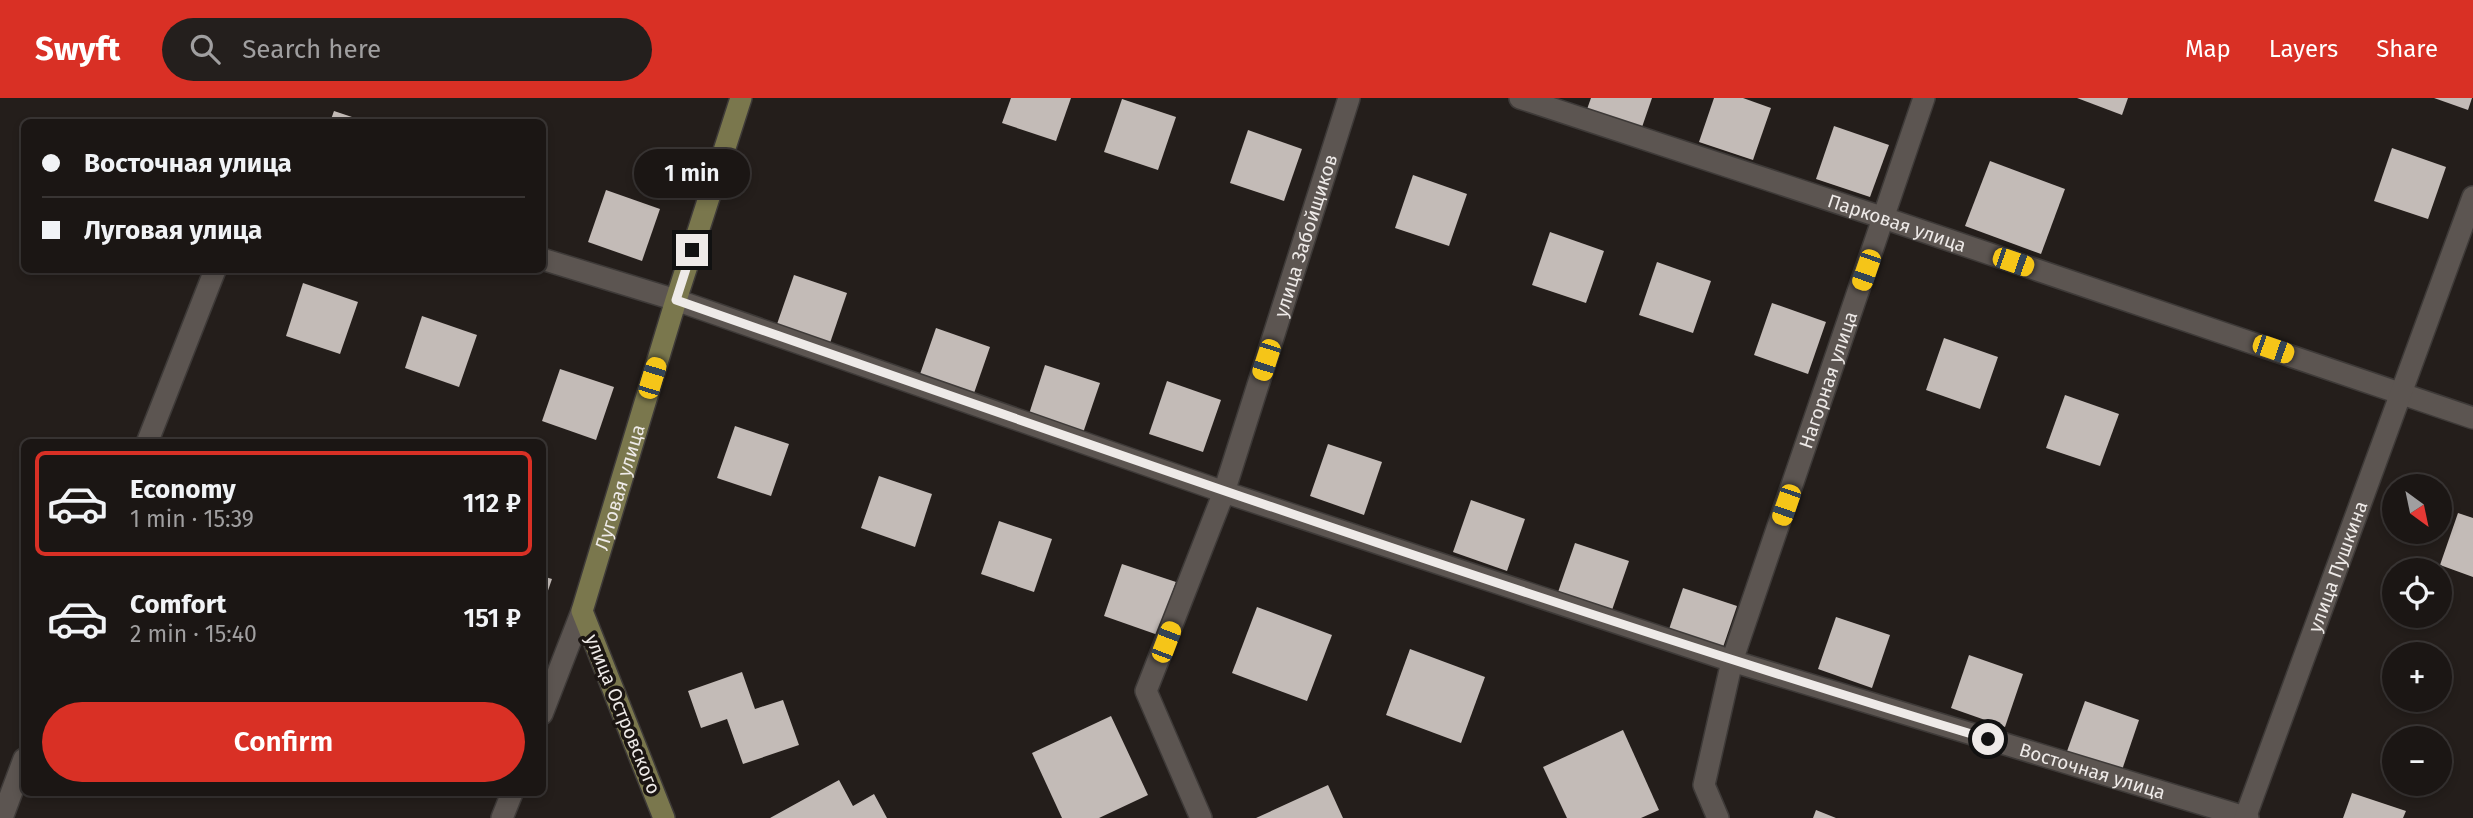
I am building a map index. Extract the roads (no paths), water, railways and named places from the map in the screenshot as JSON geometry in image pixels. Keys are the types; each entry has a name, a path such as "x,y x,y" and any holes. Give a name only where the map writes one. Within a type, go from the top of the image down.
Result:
{"main road":[{"name":"Луговая улица","path":"582,611 676,300 741,98"},
{"name":"улица Островского","path":"582,611 664,818"}],"street":[{"name":"улица Забойщиков","path":"1200,818 1146,691 1224,492 1349,98"},
{"name":"Парковая улица","path":"1520,98 1884,218 2473,418"},
{"name":"Нагорная улица","path":"1718,818 1704,785 1732,661 1924,98"},
{"name":"улица Пушкина","path":"2246,818 2473,197"},
{"name":"Восточная улица","path":"546,260 676,300 1224,492 1732,661 2246,818"},
{"path":"149,439 214,273"},
{"name":"Луговая улица","path":"546,704 582,611"},
{"path":"2,818 21,767"},
{"path":"502,818 511,796"}]}
